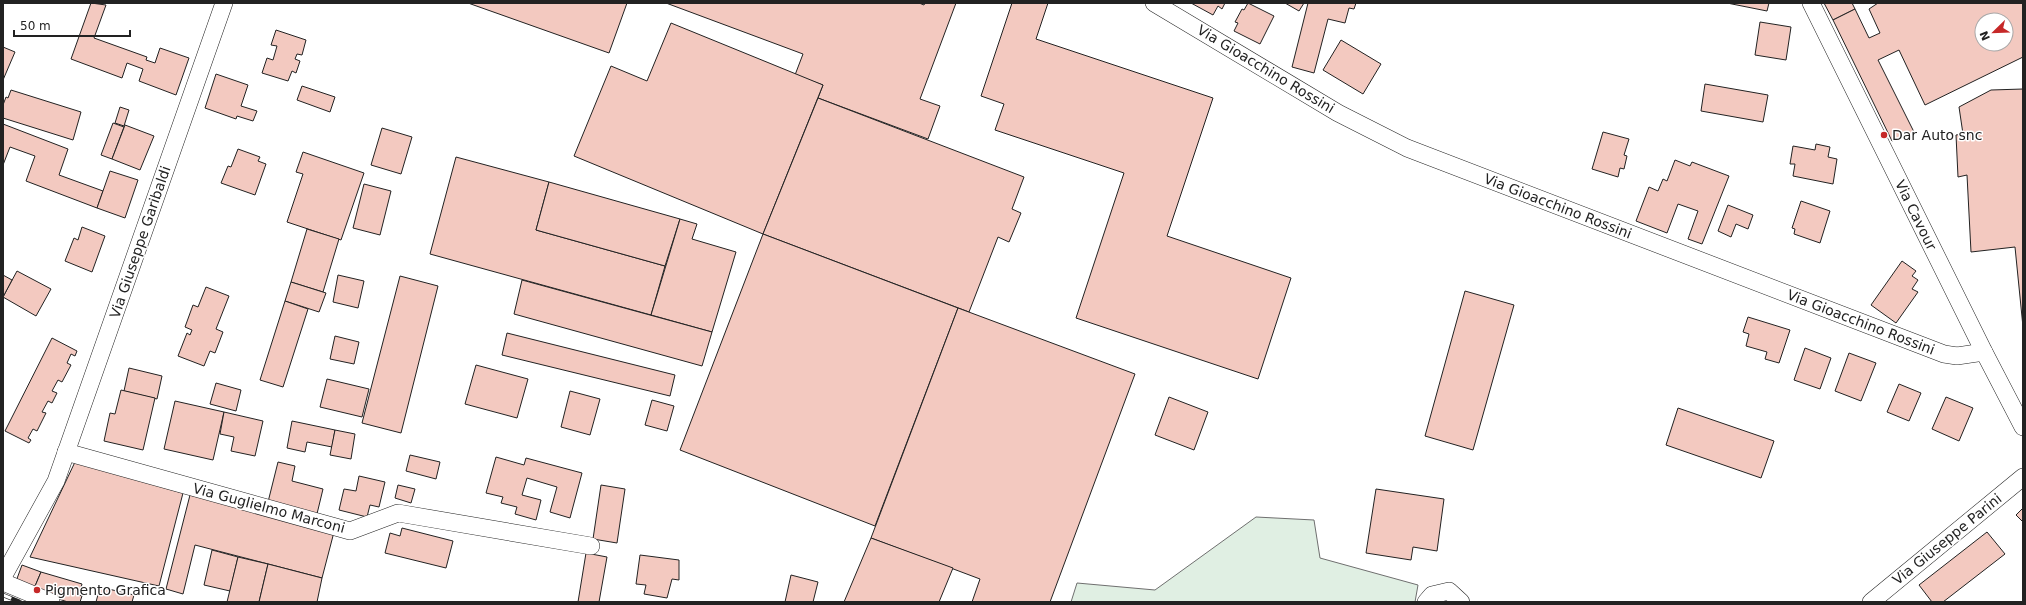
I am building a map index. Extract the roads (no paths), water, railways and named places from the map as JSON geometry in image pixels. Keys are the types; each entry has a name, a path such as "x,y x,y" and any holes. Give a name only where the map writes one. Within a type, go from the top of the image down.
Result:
{"street":[{"name":"Via Giuseppe Garibaldi","path":"3,577 56,481 224,3"},
{"name":"Via Gioacchino Rossini","path":"1154,3 1338,113 1407,148 1944,354 1970,355 1984,352"},
{"name":"Via Cavour","path":"1811,3 1984,352 2023,427"},
{"name":"Via Guglielmo Marconi","path":"66,452 350,531 398,513 591,546"},
{"name":"Via Giuseppe Parini","path":"1871,602 2023,477"},
{"path":"3,582 52,602"},
{"path":"1426,602 1432,595 1449,591 1461,602"}],"railway":[{"path":"3,595 20,602"}],"place":[{"name":"Dar Auto snc","path":"1884,135"},
{"name":"Pigmento Grafica","path":"37,590"}]}
